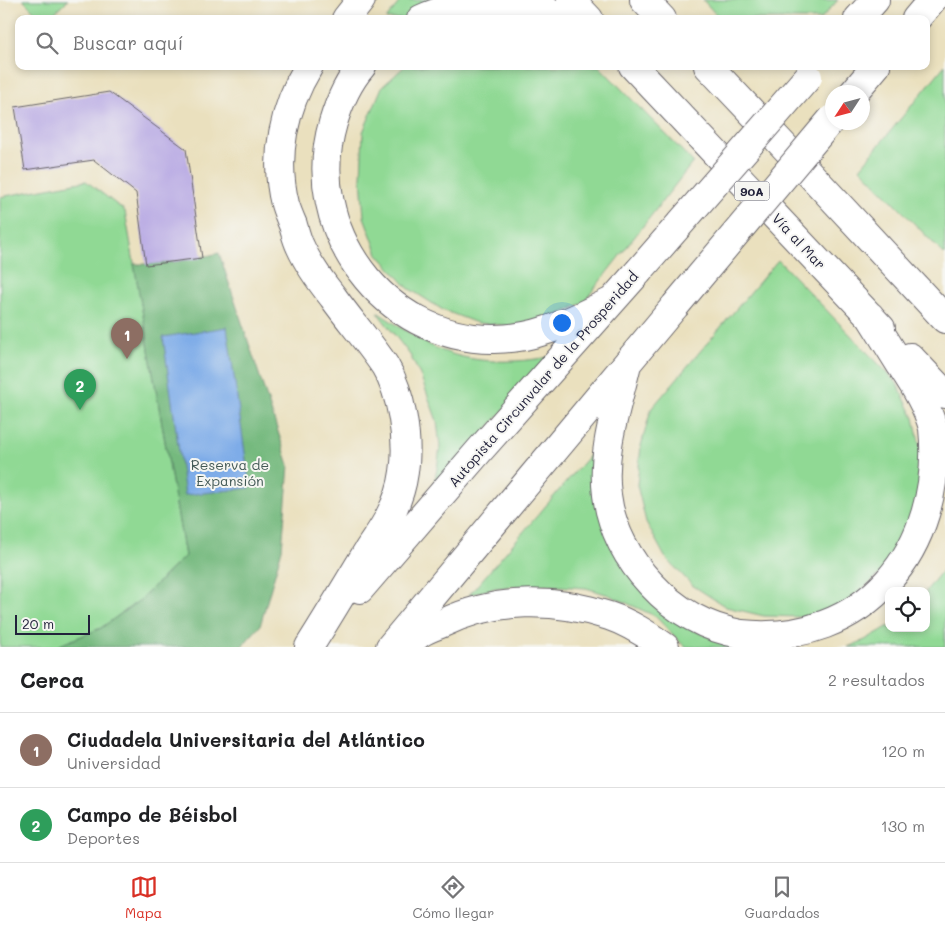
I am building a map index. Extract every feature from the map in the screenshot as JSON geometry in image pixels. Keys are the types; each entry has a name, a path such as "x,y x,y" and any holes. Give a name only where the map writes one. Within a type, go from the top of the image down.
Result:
{"highway":[{"path":"349,15 361,0"},
{"path":"571,0 585,15"},
{"path":"644,0 658,15"},
{"path":"919,15 932,0"},
{"path":"429,15 453,7 499,2 530,6 556,15"},
{"path":"930,24 945,16"},
{"path":"307,70 295,91 284,127 281,145 282,182 285,203 300,246 315,271 332,297 386,368 398,396 403,418 406,449 400,490 390,516 310,647"},
{"path":"359,70 347,89 337,110 330,132 326,178 335,223 344,245 365,277 386,299 405,313 447,332 493,339 516,338 560,326 612,301"},
{"name":"Vía al Mar","path":"637,70 945,394"},
{"path":"712,70 945,319"},
{"path":"860,85 873,70"},
{"name":"Autopista Circunvalar de la Prosperidad","path":"310,647 812,71"},
{"path":"390,647 825,127"},
{"path":"898,269 945,294"},
{"path":"627,364 606,453 607,496 619,538 642,575 674,605 698,620 732,633 775,638 818,632 838,624 875,602 906,571 927,534 937,492 936,448 932,427 925,407 915,387 870,316"},
{"path":"405,647 420,634 456,616 496,605 531,602 573,606 611,616 643,631 666,647"}],"green space":[{"path":"23,0 68,0 52,15 38,15"},
{"path":"401,0 444,0 410,15 389,15"},
{"path":"703,0 838,0 825,15 716,15"},
{"path":"945,65 945,255 860,168"},
{"path":"401,70 603,70 693,162 583,303 550,319 514,326 477,323 443,310 408,288 378,254 364,217 361,178 363,132 382,87"},
{"path":"86,181 125,211 185,556 140,600 101,628 55,647 0,647 0,197"},
{"name":"Reserva de Expansión","path":"219,253 289,465 282,549 260,626 241,647 55,647 101,628 140,600 185,556 134,264 176,262"},
{"path":"778,260 896,382 914,418 922,456 921,491 896,560 838,610 802,617 764,616 726,607 692,585 665,557 646,522 637,485 641,446 651,409"},
{"path":"377,312 426,343 456,355 496,361 550,357 432,492 440,447 437,421 421,377 410,355"},
{"path":"592,452 592,476 693,630 732,647 685,647 655,616 609,595 586,588 543,585 518,586 495,588 469,595"},
{"path":"945,567 945,647 848,647 885,628 885,632 930,632 929,587"}],"water":[{"path":"227,327 250,488 185,495 163,337"}],"building":[{"path":"109,92 186,149 202,258 146,265 136,193 94,160 25,170 15,107"}],"place":[{"name":"Ciudadela Universitaria del Atlántico","path":"127,359"},
{"name":"Campo de Béisbol","path":"80,410"}]}
